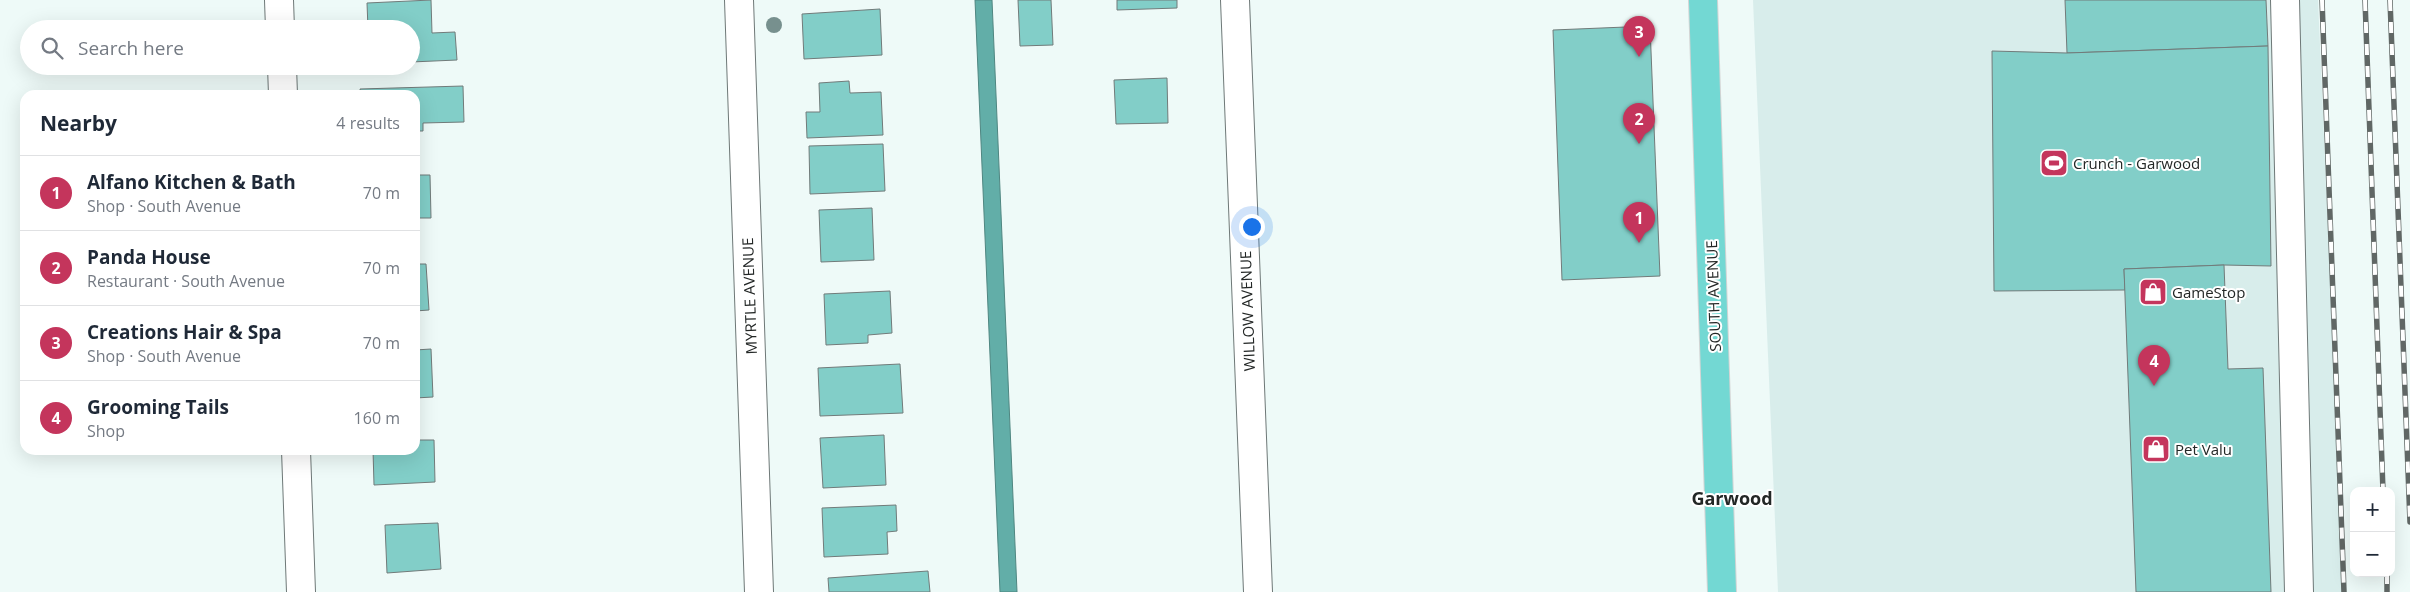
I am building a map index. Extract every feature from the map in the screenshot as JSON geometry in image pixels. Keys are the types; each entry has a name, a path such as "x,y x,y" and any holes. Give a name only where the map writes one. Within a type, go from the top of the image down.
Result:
{"main road":[{"name":"SOUTH AVENUE","path":"1703,0 1722,592"}],"street":[{"path":"279,0 280,20"},
{"name":"MYRTLE AVENUE","path":"739,0 759,592"},
{"name":"WILLOW AVENUE","path":"1235,0 1258,592"},
{"path":"2285,0 2299,592"},
{"path":"282,75 283,90"},
{"path":"296,455 301,592"}],"shaded area":[{"path":"1753,0 2318,0 2344,592 1778,592"}],"water":[{"path":"975,0 992,0 1017,592 1000,592"}],"building":[{"path":"431,0 432,33 455,32 457,60 420,62 420,20 368,20 367,3"},
{"path":"1018,0 1051,0 1053,45 1020,46"},
{"path":"1117,0 1177,0 1177,8 1117,10"},
{"path":"2065,0 2266,0 2268,46 2067,53"},
{"path":"880,9 882,55 804,59 802,14"},
{"path":"1650,26 1660,276 1562,280 1553,30"},
{"path":"2268,46 2271,266 2224,265 2124,269 2125,290 1994,291 1992,51 2067,53"},
{"path":"1167,78 1168,123 1116,124 1114,80"},
{"path":"849,81 850,93 881,92 883,135 807,138 806,112 820,112 819,83"},
{"path":"463,86 464,122 423,123 423,131 420,131 420,90 360,89"},
{"path":"883,144 885,191 810,194 809,146"},
{"path":"420,175 430,175 431,218 420,218"},
{"path":"872,208 874,260 821,262 819,210"},
{"path":"420,264 426,264 429,310 420,311"},
{"path":"2224,265 2228,369 2263,368 2271,592 2136,592 2124,269"},
{"path":"890,291 892,333 868,335 868,343 826,345 824,294"},
{"path":"431,349 433,397 420,398 420,350"},
{"path":"900,364 903,413 820,416 818,368"},
{"path":"884,435 886,485 823,488 820,438"},
{"path":"420,440 434,440 435,482 374,485 373,455 420,455"},
{"path":"896,505 897,531 887,532 888,554 824,557 822,508"},
{"path":"438,523 441,569 387,573 385,525"},
{"path":"928,571 930,592 829,592 828,578"}],"railway":[{"path":"2322,0 2344,592"},
{"path":"2365,0 2383,487"},
{"path":"2390,0 2410,522"},
{"path":"2387,577 2387,592"}],"place":[{"name":"Creations Hair & Spa","path":"1639,57"},
{"name":"Panda House","path":"1639,144"},
{"name":"Crunch - Garwood","path":"2054,163"},
{"name":"Alfano Kitchen & Bath","path":"1639,243"},
{"name":"GameStop","path":"2153,292"},
{"name":"Grooming Tails","path":"2154,386"},
{"name":"Pet Valu","path":"2156,449"}],"district":[{"name":"Garwood","path":"1732,498"}]}
